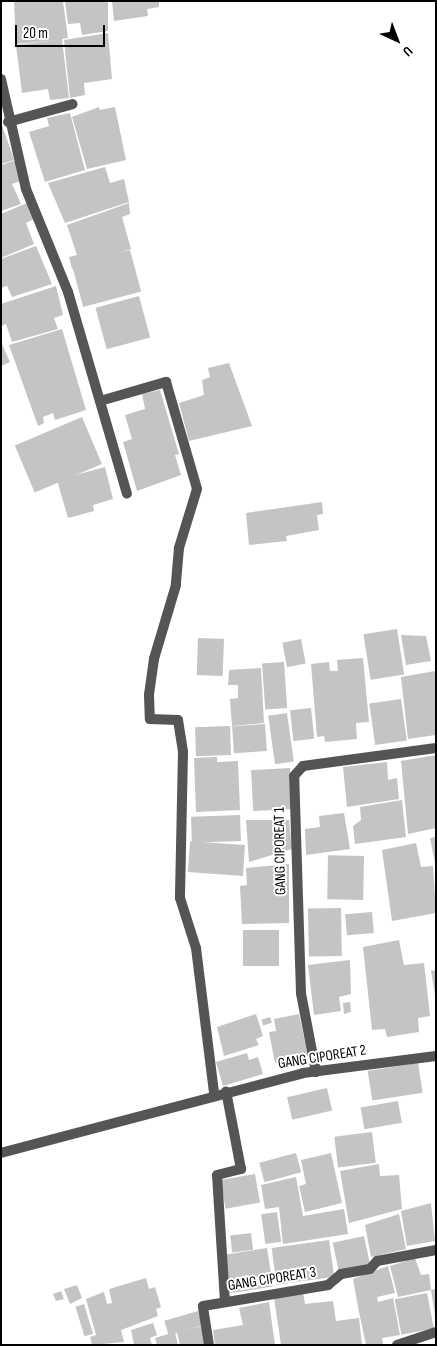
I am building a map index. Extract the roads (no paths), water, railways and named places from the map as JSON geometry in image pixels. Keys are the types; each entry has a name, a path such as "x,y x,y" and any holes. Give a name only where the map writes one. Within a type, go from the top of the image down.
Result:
{"street":[{"path":"1,78 8,122 26,189 68,292 127,494"},
{"path":"8,122 73,104"},
{"path":"100,401 166,382 197,489 179,548 176,585 154,659 149,695 150,719 178,720 183,752 180,898 196,948 214,1094"},
{"name":"GANG CIPOREAT 1","path":"316,1072 300,984 294,776 303,766 436,748"},
{"name":"GANG CIPOREAT 2","path":"1,1153 226,1091 316,1072 436,1056"},
{"path":"225,1302 217,1175 241,1169 226,1091"},
{"name":"GANG CIPOREAT 3","path":"208,1345 203,1306 328,1285 341,1274 370,1269 377,1261 436,1250"},
{"path":"397,1345 436,1332"}]}
